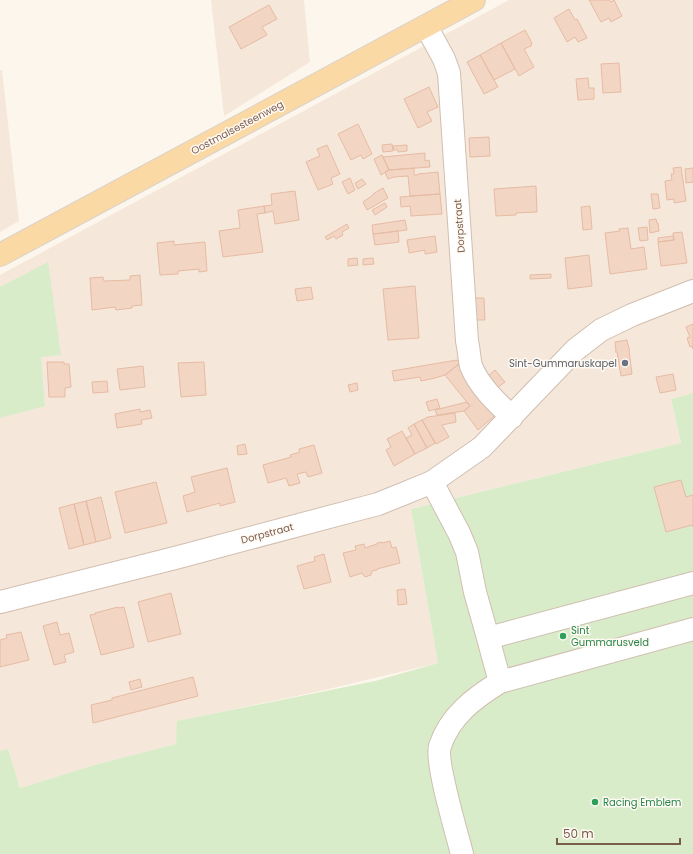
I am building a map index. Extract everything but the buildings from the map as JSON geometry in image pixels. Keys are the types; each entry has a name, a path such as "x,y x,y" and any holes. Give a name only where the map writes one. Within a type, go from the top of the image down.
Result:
{"main road":[{"name":"Oostmalsesteenweg","path":"0,255 474,0"}],"street":[{"name":"Dorpstraat","path":"426,26 444,60 449,73 467,341 471,364 477,377 490,396 512,417"},
{"name":"Dorpstraat","path":"0,602 168,560 378,504 432,482 482,447 575,350 601,330 632,315 693,291"},
{"path":"432,482 459,533 467,552 475,592 500,682"},
{"path":"488,638 693,583"},
{"path":"462,854 440,767 439,747 452,720 477,696 500,682 693,630"}],"shaded area":[{"path":"211,0 304,0 310,62 224,116"},
{"path":"509,0 693,0 693,393 671,399 681,443 411,509 438,663 320,691 178,721 176,744 98,764 20,788 8,749 0,751 0,275"},
{"path":"0,70 2,70 19,221 0,232"}],"green space":[{"path":"48,262 61,355 41,357 45,406 0,418 0,287"},
{"name":"Sint Gummarusveld","path":"693,393 693,854 0,854 0,751 8,749 20,788 98,764 176,744 177,721 375,681 438,663 411,509 681,443 671,399"}],"place":[{"name":"Sint-Gummaruskapel","path":"625,363"},
{"name":"Sint Gummarusveld","path":"563,636"},
{"name":"Racing Emblem","path":"595,802"}]}
